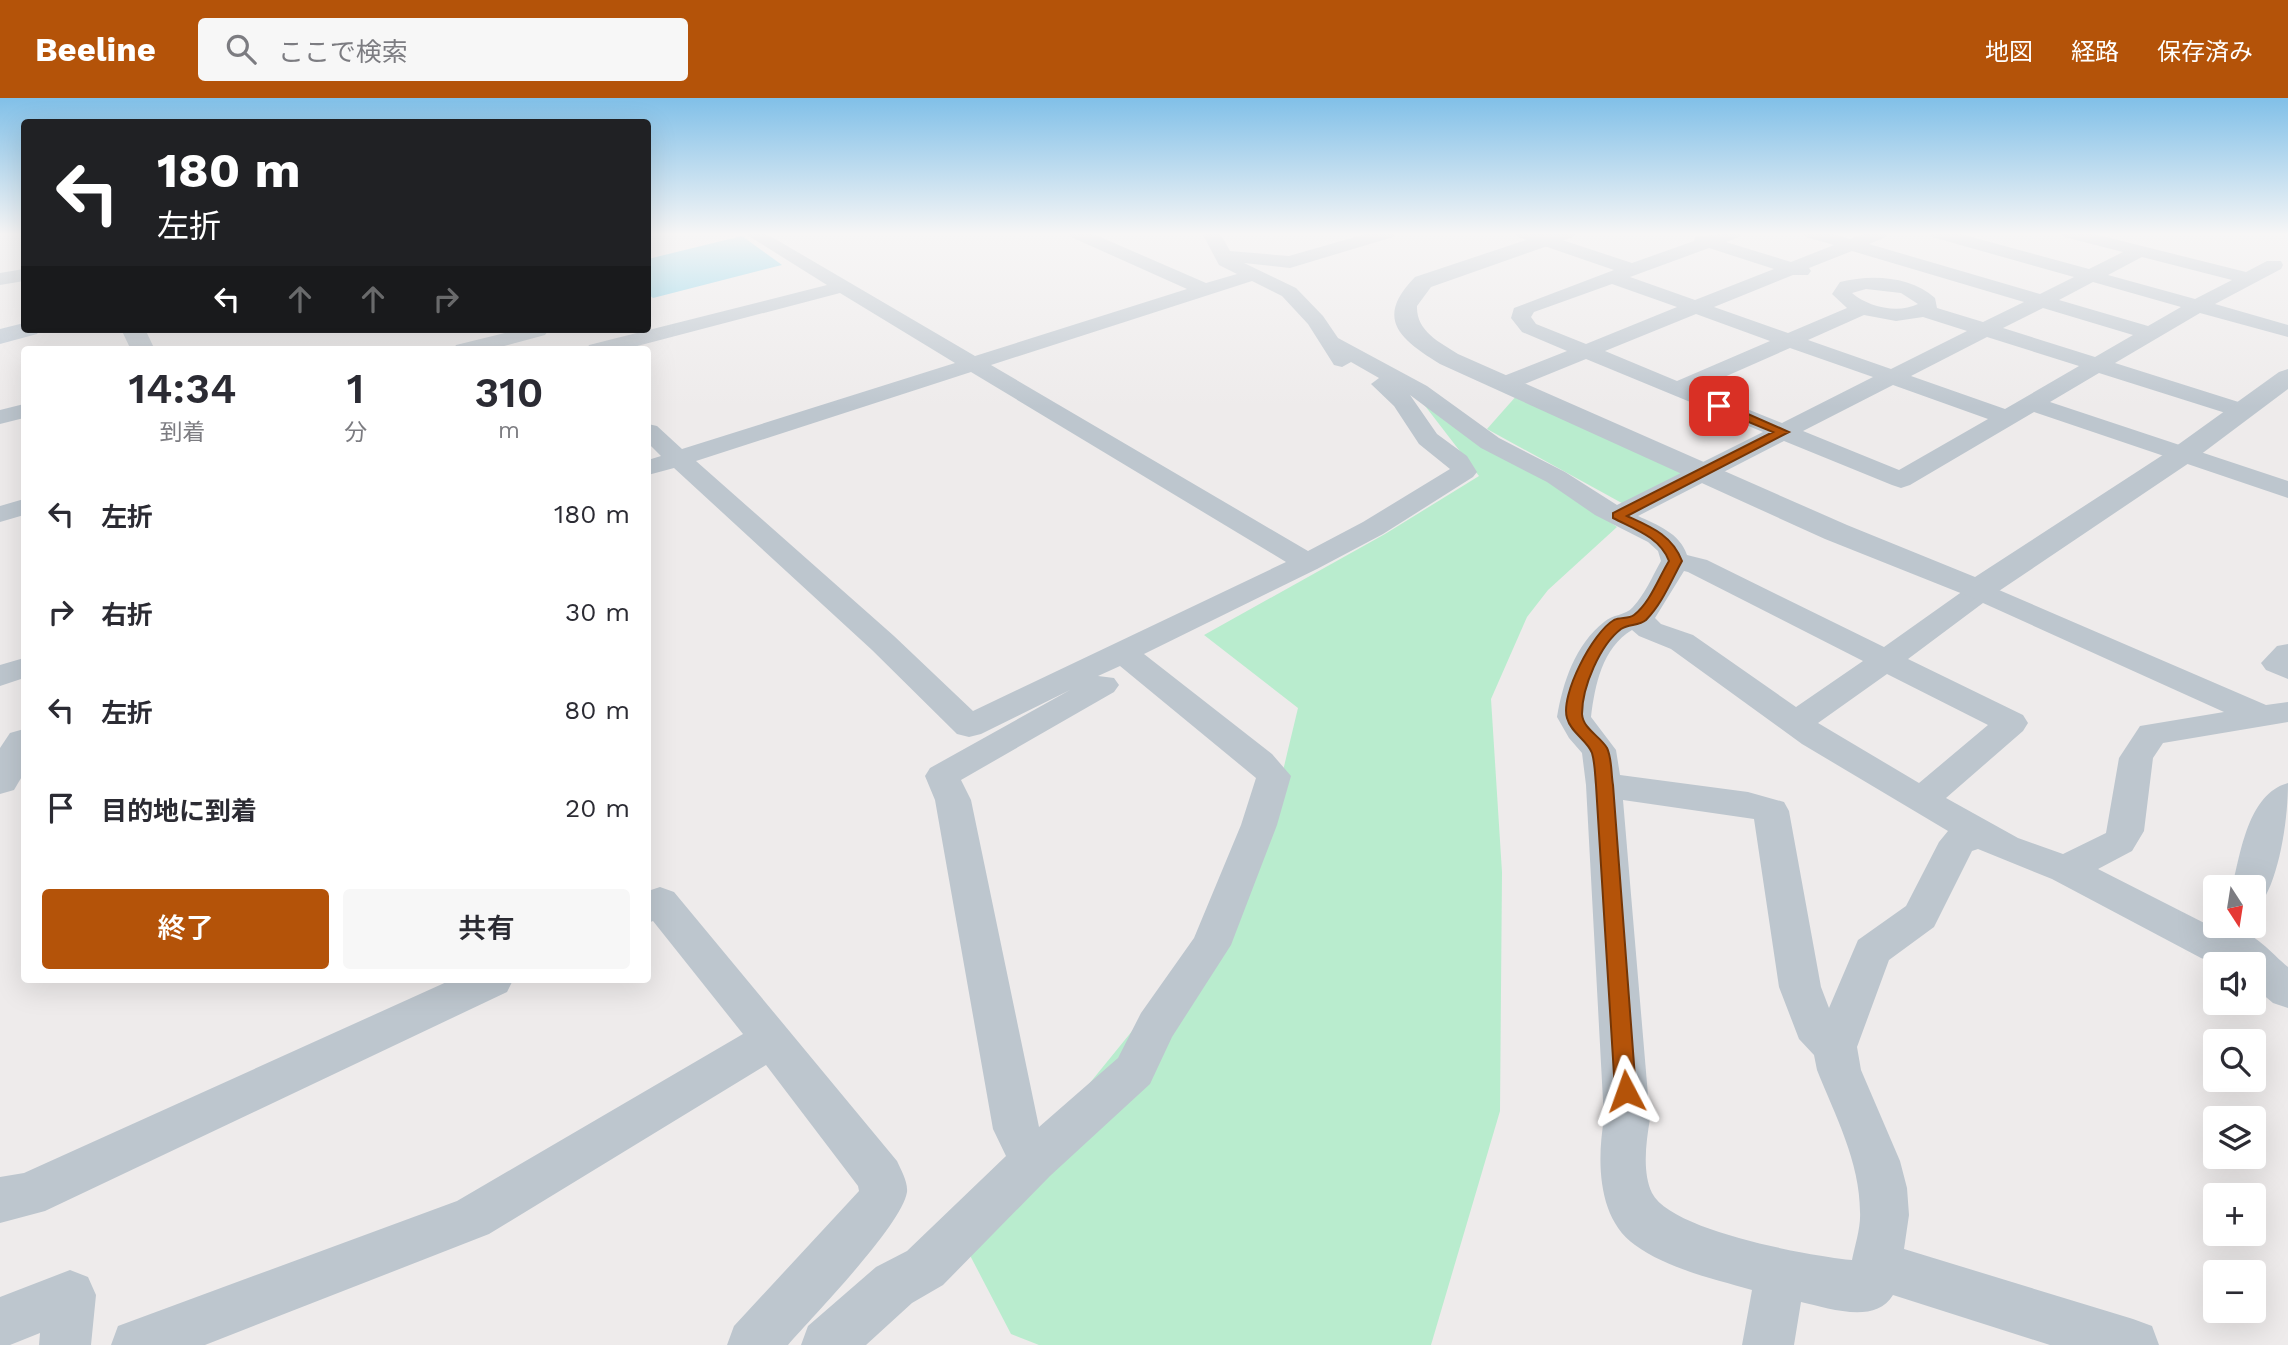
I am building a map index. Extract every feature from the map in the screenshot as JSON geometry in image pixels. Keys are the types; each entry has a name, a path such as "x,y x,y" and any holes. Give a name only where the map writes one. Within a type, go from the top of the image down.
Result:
{"main road":[{"path":"0,337 21,331"}],"street":[{"path":"613,346 826,291"},
{"path":"850,291 901,318 972,364 1307,563"},
{"path":"651,467 1201,291"},
{"path":"1033,1161 1016,1129 953,800 942,776 1130,659 1373,528 1464,472 1461,464 1429,440 1393,390 1350,368 1336,355 1332,343 1316,320 1287,291"},
{"path":"1413,291 1405,304 1404,316 1408,327 1429,348 1836,532 2274,713"},
{"path":"1572,291 1527,308 1521,312 1521,318 1529,328 1901,480 2224,291"},
{"path":"1661,291 1695,307 2006,417"},
{"path":"1504,384 1735,291"},
{"path":"1843,291 1845,298 1865,307 1904,313 1928,307 1924,297 1912,291"},
{"path":"2011,291 2150,333"},
{"path":"1617,516 2059,291"},
{"path":"2150,291 2288,331"},
{"path":"1677,388 1865,307"},
{"path":"1923,310 2240,410"},
{"path":"483,346 541,334"},
{"path":"1332,343 1419,391 1490,443 1556,477 1617,516 1658,536 1671,548 1675,561 1651,605 1638,620 1620,623 1601,639 1586,666 1574,717 1581,730 1599,750 1604,785 1627,1119 1622,1143 1623,1172 1631,1204 1650,1228 1672,1240 1781,1272 1848,1287 1868,1286 1874,1279 1885,1215 1883,1188 1876,1161 1839,1070 1835,1047 1872,951 1920,916 1958,842 1980,833"},
{"path":"1791,720 1811,714 1973,597 1978,590 2182,455 2288,377"},
{"path":"2030,403 2288,490"},
{"path":"0,417 21,412"},
{"path":"651,435 883,643 969,726 1130,659"},
{"path":"0,513 21,508"},
{"path":"1675,561 1697,566 2011,723 1921,800"},
{"path":"1638,620 1650,630 1682,642 1791,720 1921,800 2006,847 2065,869 2228,952"},
{"path":"2288,653 2277,663 2288,669"},
{"path":"827,1345 894,1285 925,1268 1033,1161 1083,1120 1134,1071 1156,1026 1212,946 1254,838 1274,776 1130,659"},
{"path":"0,676 21,669"},
{"path":"2065,869 2119,842 2126,831 2136,758 2152,734 2274,713"},
{"path":"0,780 21,747"},
{"path":"1604,785 1748,804 1771,811 1803,999 1814,1026 1835,1047"},
{"path":"2253,875 2267,823 2288,795"},
{"path":"651,906 660,902 880,1177 883,1191 877,1206 753,1345"},
{"path":"2231,938 2243,952"},
{"path":"2266,973 2288,991"},
{"path":"0,1200 28,1195 486,983"},
{"path":"137,1345 472,1218 772,1039"},
{"path":"1877,1265 2133,1345"},
{"path":"1768,1345 1781,1272"},
{"path":"0,1323 70,1295 65,1345"}],"green space":[{"path":"1518,394 1691,473 1629,507 1487,429"},
{"path":"1419,398 1578,498 1617,527 1548,590 1527,617 1491,699 1502,872 1500,1111 1431,1345 1039,1345 1011,1334 962,1240 1207,939 1281,779 1298,708 1204,635 1385,534 1479,476"}],"water":[{"path":"651,291 680,291 653,298"}],"route":[{"path":"1626,1091 1604,785 1599,750 1581,730 1574,717 1586,666 1601,639 1620,623 1638,620 1651,605 1675,561 1671,548 1658,536 1617,516 1783,432 1719,406"}]}
